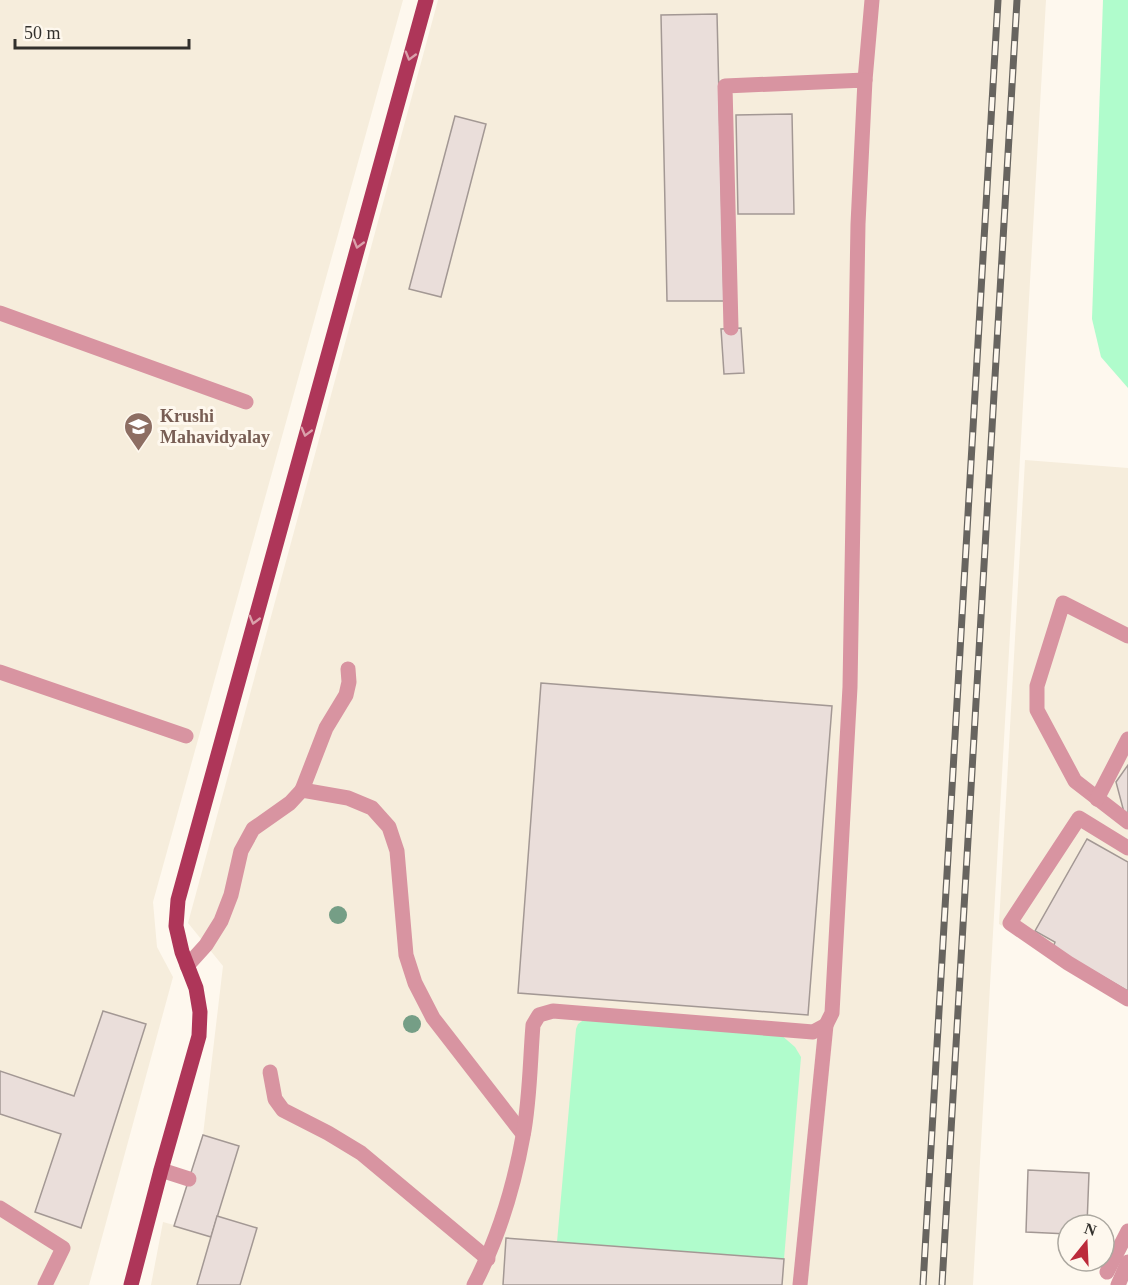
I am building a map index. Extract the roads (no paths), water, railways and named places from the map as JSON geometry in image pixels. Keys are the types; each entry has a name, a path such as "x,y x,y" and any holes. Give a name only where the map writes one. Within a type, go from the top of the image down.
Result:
{"main road":[{"path":"131,1285 199,1036 199,1004 196,988 176,926 178,900 426,0"}],"street":[{"path":"800,1285 826,1025 832,1012 850,687 858,224 865,80 872,0"},
{"path":"731,328 724,86 865,80"},
{"path":"0,313 246,402"},
{"path":"1128,636 1063,603 1037,686 1037,710 1075,781 1128,822"},
{"path":"188,966 206,945 221,921 231,895 241,850 253,829 290,803 302,790 326,728 346,695 350,682 348,669"},
{"path":"0,672 186,736"},
{"path":"1096,799 1128,739"},
{"path":"302,790 348,798 372,808 388,827 397,851 406,955 415,983 434,1018 523,1134"},
{"path":"1128,848 1079,818 1010,923 1068,963 1128,999"},
{"path":"474,1285 488,1258 510,1192 523,1134 533,1025 539,1014 553,1011 813,1032 826,1025"},
{"path":"270,1072 275,1099 283,1110 361,1153 488,1258"},
{"path":"161,1170 189,1179"},
{"path":"0,1208 63,1248 45,1285"},
{"path":"1104,1279 1128,1231"},
{"path":"1104,1279 1128,1251"},
{"path":"1118,1285 1128,1262"}],"railway":[{"path":"923,1285 998,0"},
{"path":"942,1285 1017,0"}],"place":[{"name":"Krushi Mahavidyalay","path":"139,452"}]}
